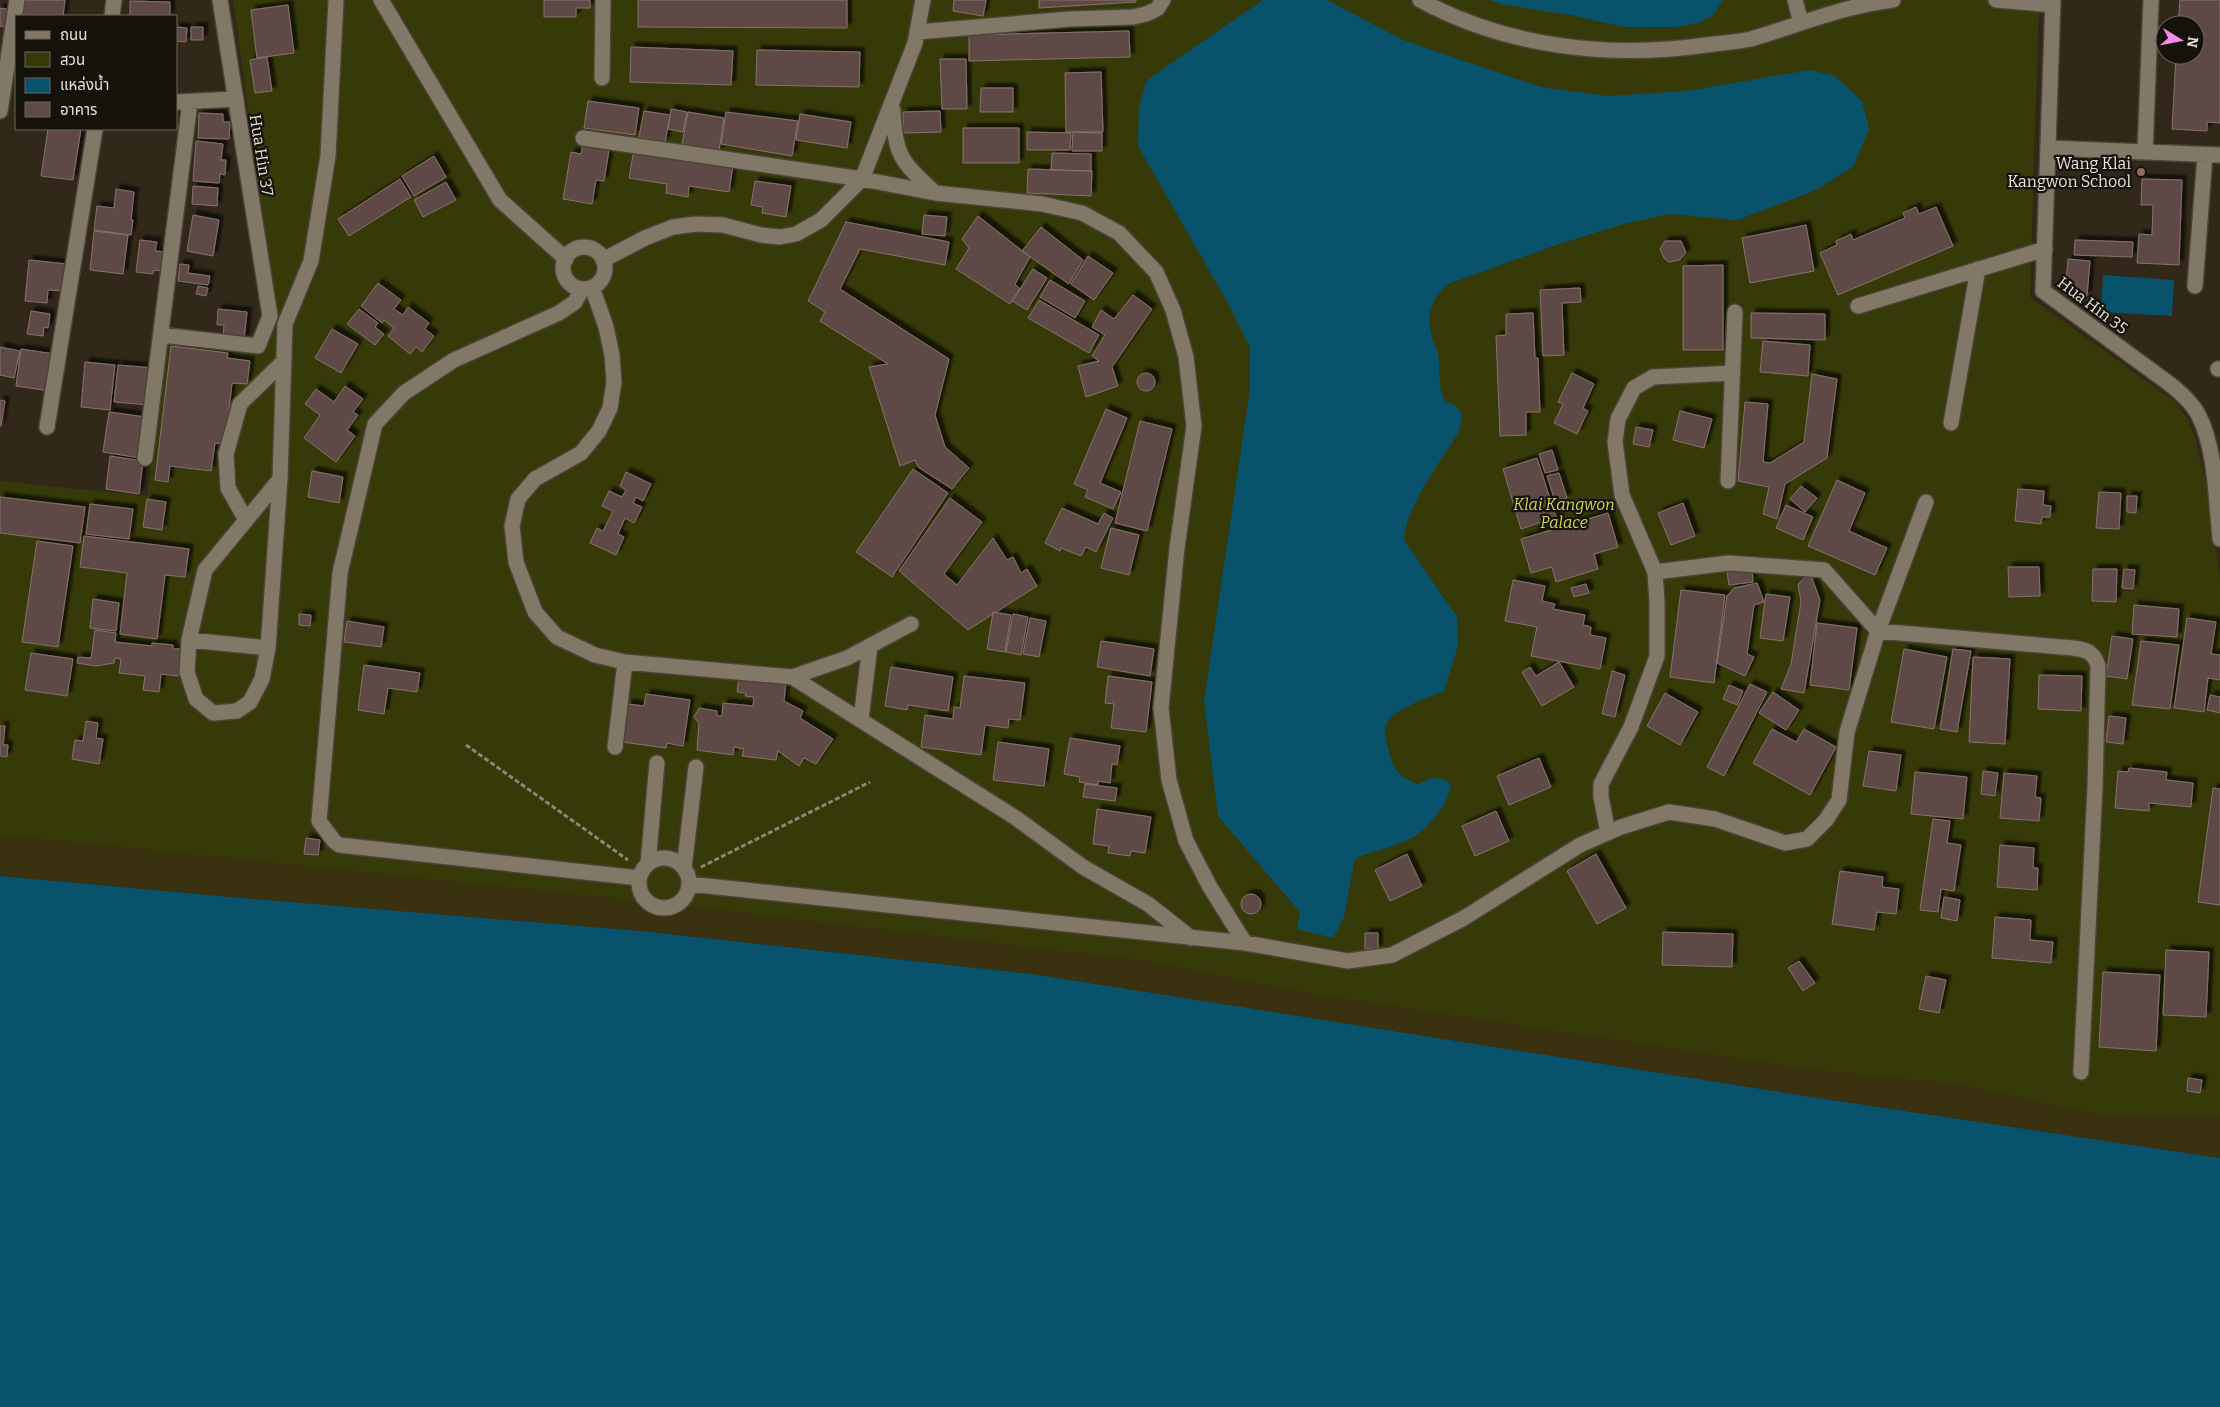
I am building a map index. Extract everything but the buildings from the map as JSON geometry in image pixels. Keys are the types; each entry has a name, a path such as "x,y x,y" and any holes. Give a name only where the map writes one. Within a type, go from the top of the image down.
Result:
{"street":[{"path":"16,15 17,0"},
{"path":"112,15 114,0"},
{"name":"Hua Hin 37","path":"161,335 258,346 270,316 220,0"},
{"path":"280,479 205,570 189,640 187,672 196,699 213,713 237,711 250,702 262,679 268,648 280,479 285,324 311,260 328,156 336,0"},
{"path":"381,0 500,200 566,259"},
{"path":"602,78 604,0"},
{"path":"603,260 645,238 673,227 696,224 722,225 780,237 796,234 820,220 862,179 893,103 917,32 924,0"},
{"path":"917,32 1070,19 1133,17 1157,9 1163,0"},
{"path":"1420,0 1480,26 1549,44 1594,50 1672,50 1749,39 1861,2 1893,0"},
{"path":"1794,0 1802,23"},
{"path":"1996,0 2053,3"},
{"path":"2145,152 2151,0"},
{"name":"Hua Hin 35","path":"2053,3 2043,292 2167,382 2185,397 2199,415 2210,455 2220,539"},
{"path":"0,111 10,93 15,27"},
{"path":"145,458 161,335 183,102 236,99"},
{"path":"893,103 894,140 902,160 935,193"},
{"path":"47,428 95,130"},
{"path":"583,138 862,179 935,193 1042,204 1082,213 1119,233 1156,272 1173,310 1186,357 1194,426 1177,548 1161,708 1170,780 1186,841 1210,888 1245,943"},
{"path":"2048,148 2213,155 2195,286"},
{"path":"587,288 572,286 564,275 563,269 566,259 572,252 584,247 597,252 603,260 604,274 602,280 587,288 575,302 559,313 454,360 404,393 376,424 340,573 319,821 334,842 340,845 643,871 656,859 664,858 673,859 687,876 1245,943 1348,962 1392,955 1464,918 1580,845 1608,833 1669,812 1715,819 1785,843 1807,838 1826,820 1839,800 1847,732 1878,631 1926,502"},
{"path":"1858,306 2044,249"},
{"path":"1951,423 1978,269"},
{"path":"587,288 606,327 612,355 614,382 610,408 599,431 581,452 535,479 518,499 512,526 516,562 535,612 557,637 595,655 625,662 792,677 847,658 911,624"},
{"path":"1728,481 1735,312"},
{"path":"246,520 228,488 226,454 240,404 283,362"},
{"path":"1608,833 1601,798 1601,784 1631,727 1657,656 1655,572 1622,495 1615,442 1618,419 1634,388 1653,377 1733,373"},
{"path":"1655,572 1729,563 1824,570 1878,631 2073,648 2088,650 2095,656 2098,666 2095,787 2081,1072"},
{"path":"189,640 268,648"},
{"path":"861,719 870,646"},
{"path":"615,747 625,662"},
{"path":"792,677 1016,818 1083,867 1148,904 1191,938"},
{"path":"657,763 643,871 642,895 647,902 663,908 680,903 685,896 696,767"}],"path":[{"path":"466,745 643,871"},
{"path":"687,876 870,782"}],"green space":[{"name":"Klai Kangwon Palace","path":"233,0 2039,0 2030,297 2174,401 2188,419 2196,442 2207,488 2220,577 2220,1117 2101,1116 1960,1085 1809,1070 1302,993 1148,962 689,907 674,913 660,914 648,911 635,901 0,835 0,481 147,496 166,341 265,354 277,315"}],"sand":[{"path":"0,835 635,901 648,911 660,915 674,913 689,907 1148,962 1302,993 1809,1070 1960,1085 2101,1116 2220,1117 2220,1158 1818,1098 1032,974 641,931 0,876"}],"water":[{"path":"1263,0 1327,0 1403,40 1541,87 1608,96 1687,91 1810,70 1835,76 1862,101 1869,129 1853,167 1814,191 1737,220 1669,214 1620,225 1556,245 1448,284 1438,295 1432,306 1429,318 1431,333 1438,352 1440,386 1445,401 1456,407 1462,417 1458,433 1410,513 1404,540 1457,617 1458,646 1444,691 1402,709 1389,719 1385,733 1392,761 1396,770 1403,777 1418,784 1433,778 1445,779 1451,785 1446,801 1424,830 1397,845 1355,858 1344,917 1333,938 1297,929 1300,912 1218,816 1204,701 1250,389 1250,347 1229,305 1138,146 1139,107 1147,80"},
{"path":"1490,0 1723,0 1713,15 1699,23 1677,27 1624,27 1570,15 1501,4"},
{"path":"2103,275 2174,280 2172,316 2101,312"},
{"path":"0,876 641,931 1032,974 1818,1098 2220,1158 2220,1407 0,1407"}],"place":[{"name":"Wang Klai Kangwon School","path":"2141,172"}]}
